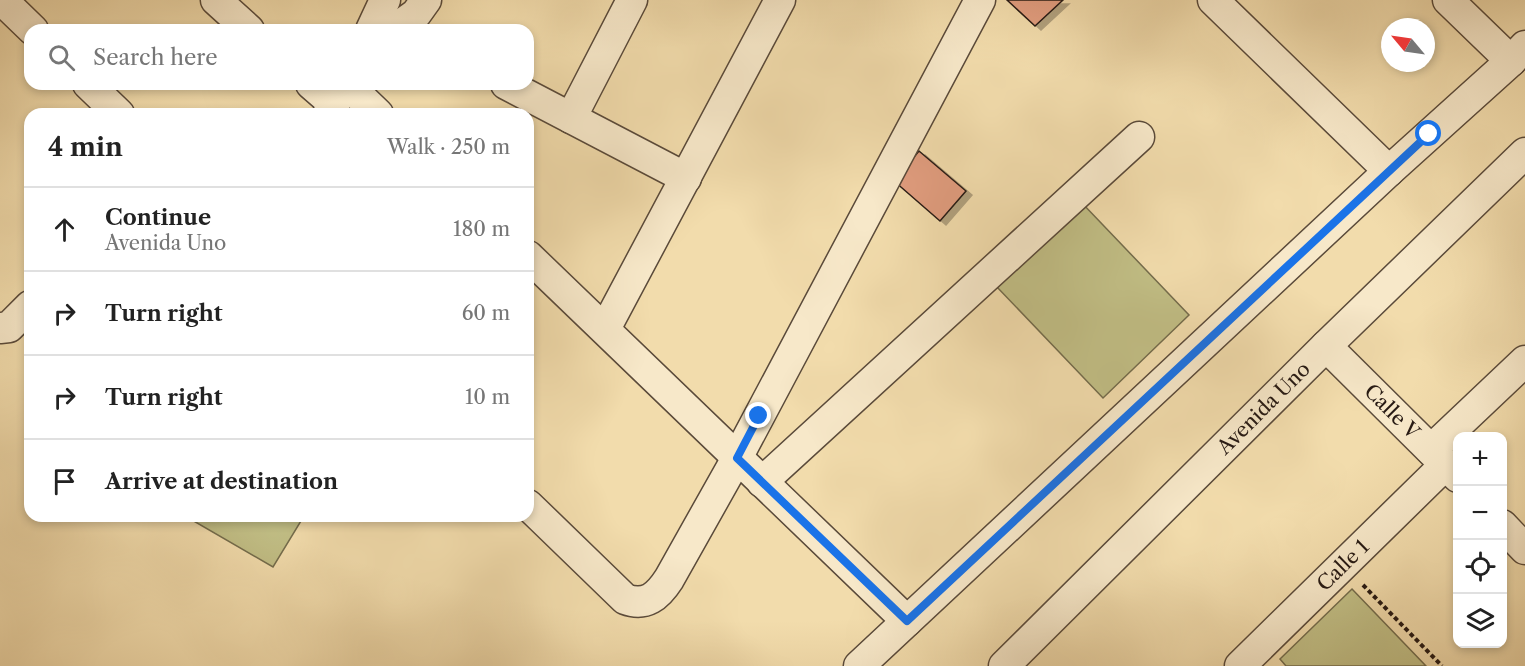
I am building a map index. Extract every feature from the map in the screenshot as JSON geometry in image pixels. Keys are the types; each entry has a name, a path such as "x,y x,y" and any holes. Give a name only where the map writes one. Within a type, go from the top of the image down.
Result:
{"street":[{"path":"2,0 27,24"},
{"path":"216,0 242,24"},
{"path":"387,21 416,14 426,0"},
{"path":"571,118 632,0"},
{"path":"605,329 780,0"},
{"path":"534,511 625,599 645,602 656,596 669,579 737,458 980,0"},
{"path":"1213,0 1389,171"},
{"path":"859,666 1389,171 1518,54 1448,0"},
{"path":"94,90 112,108"},
{"path":"325,90 365,108"},
{"path":"517,90 686,178"},
{"path":"762,482 1139,137"},
{"name":"Avenida Uno","path":"1004,666 1326,346 1525,153"},
{"path":"534,262 907,621"},
{"path":"0,328 9,327 24,312"},
{"name":"Calle V","path":"1326,346 1445,464"},
{"name":"Calle 1","path":"1240,666 1445,464 1525,361"},
{"path":"1507,529 1525,549"}],"path":[{"path":"1344,565 1442,666"}],"shaded area":[{"path":"1081,202 1189,315 1103,398 996,286"},
{"path":"195,522 300,522 273,567"},
{"path":"1352,589 1426,666 1286,666 1280,659"}],"building":[{"path":"1007,0 1063,0 1035,26"},
{"path":"919,151 966,191 940,221 894,181"}],"route":[{"path":"759,416 737,458 907,621 1429,134"}]}
